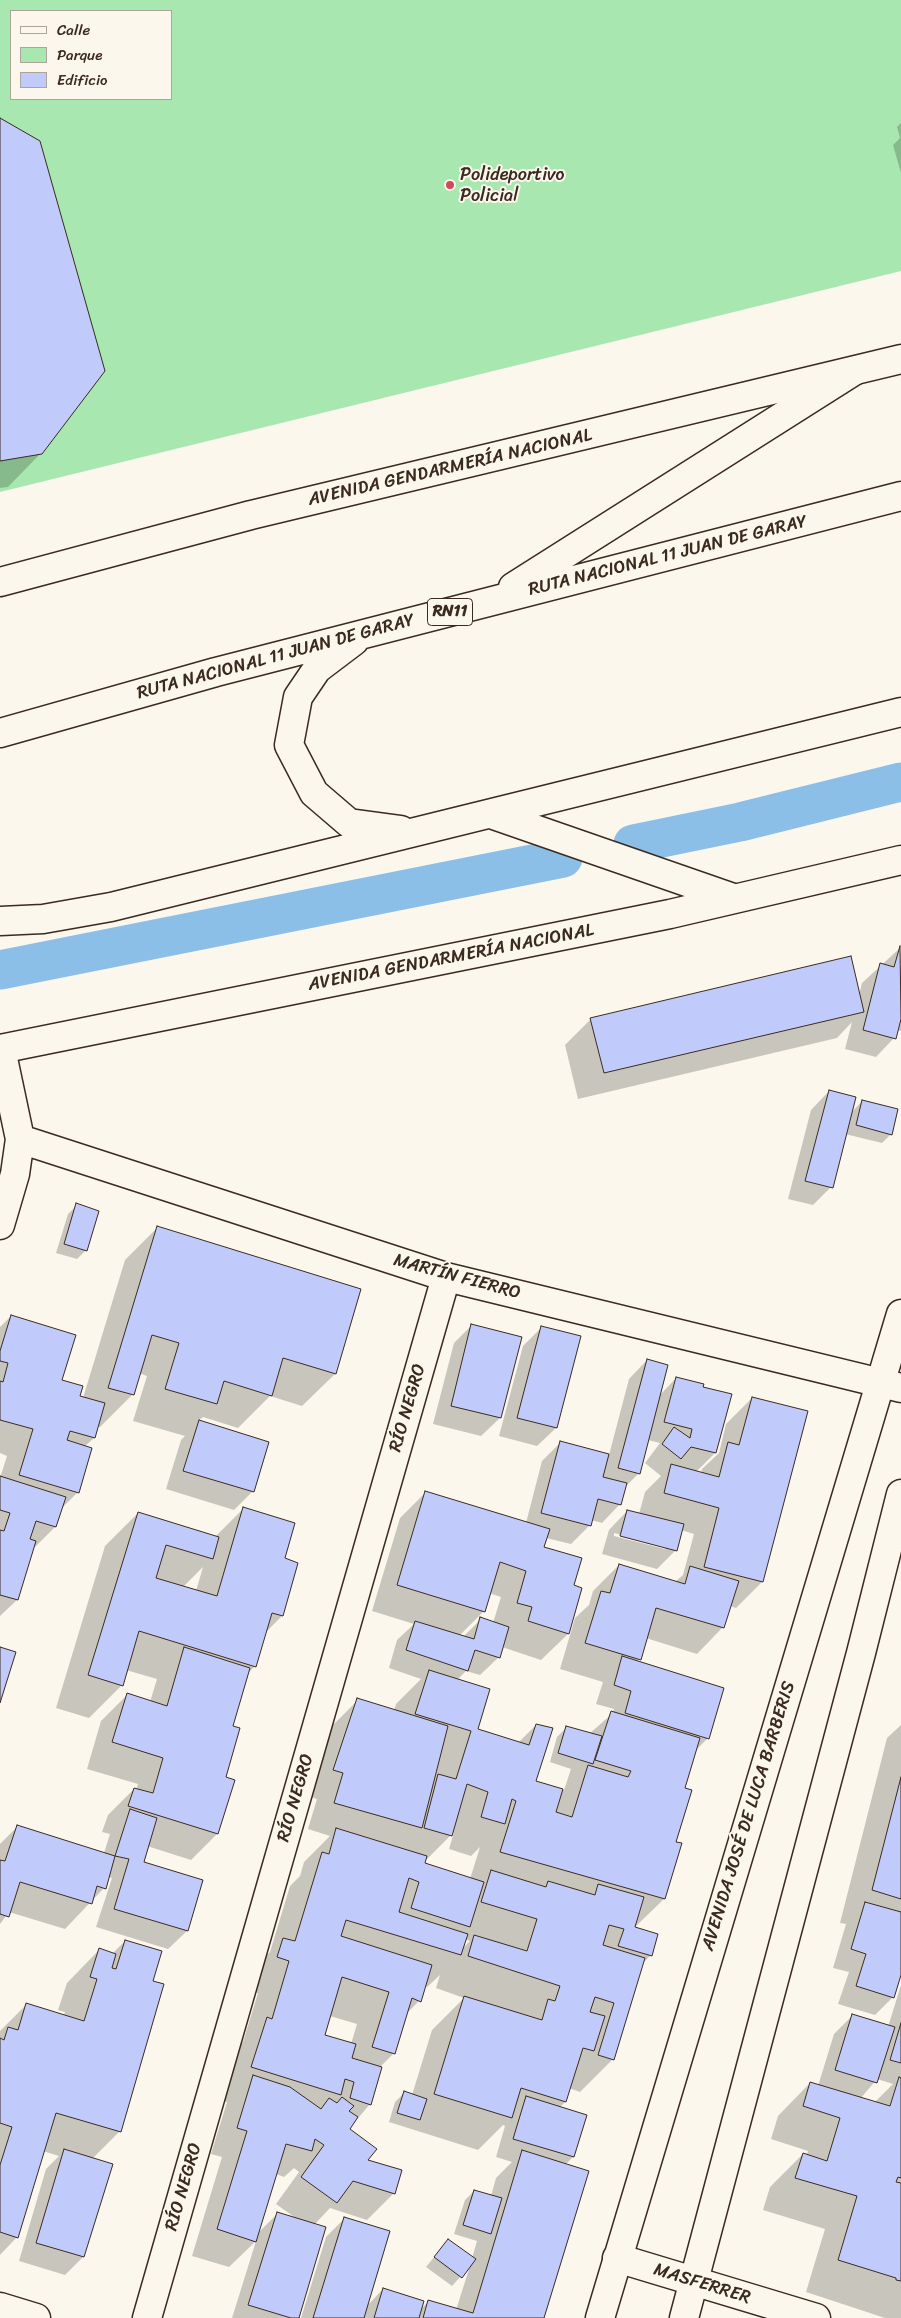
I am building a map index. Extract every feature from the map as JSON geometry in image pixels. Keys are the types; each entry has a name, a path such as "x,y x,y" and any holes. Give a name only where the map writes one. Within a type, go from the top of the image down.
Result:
{"main road":[{"name":"AVENIDA GENDARMERÍA NACIONAL","path":"0,582 251,515 901,359"},
{"path":"493,600 854,371"},
{"name":"RUTA NACIONAL 11 JUAN DE GARAY","path":"0,733 216,672 901,496"},
{"path":"363,634 317,669 298,697 289,745 314,793 349,823 416,832"},
{"path":"0,922 43,919 111,907 901,712"},
{"path":"491,814 733,898"},
{"name":"AVENIDA GENDARMERÍA NACIONAL","path":"0,1049 670,914 901,860"},
{"path":"0,1049 20,1139 15,1174 0,1226"},
{"name":"MARTÍN FIERRO","path":"20,1139 446,1277 890,1385"},
{"name":"RÍO NEGRO","path":"147,2318 446,1277"},
{"name":"AVENIDA JOSÉ DE LUCA BARBERIS","path":"600,2318 617,2258 890,1385 901,1314"},
{"path":"684,2318 861,1653 901,1494"},
{"name":"MASFERRER","path":"617,2258 816,2318"},
{"path":"0,2307 36,2318"}],"green space":[{"name":"Polideportivo Policial","path":"0,0 901,0 901,271 0,492"}],"building":[{"path":"0,118 40,141 105,371 42,454 0,461"},
{"path":"900,946 901,1019 896,1039 863,1030 880,963 894,967"},
{"path":"851,956 864,1012 604,1073 590,1018"},
{"path":"829,1090 856,1097 833,1188 805,1181"},
{"path":"862,1100 898,1109 892,1135 856,1125"},
{"path":"76,1203 99,1211 87,1251 64,1244"},
{"path":"157,1226 361,1289 336,1374 283,1358 272,1396 224,1381 217,1404 165,1389 179,1343 152,1335 134,1395 108,1388"},
{"path":"11,1315 76,1335 62,1380 83,1386 80,1396 105,1403 95,1438 70,1431 67,1440 92,1448 79,1493 19,1475 33,1429 0,1420 0,1381 3,1382 8,1363 0,1361 0,1351"},
{"path":"471,1324 522,1337 501,1418 451,1406"},
{"path":"541,1326 581,1336 557,1428 517,1418"},
{"path":"647,1359 668,1365 640,1474 618,1468"},
{"path":"676,1377 704,1384 703,1387 732,1394 716,1453 691,1447 681,1459 662,1444 674,1427 690,1438 692,1429 664,1422"},
{"path":"752,1397 808,1411 763,1582 704,1567 719,1508 664,1493 671,1464 719,1477 728,1442 739,1445"},
{"path":"199,1420 269,1442 254,1492 183,1471"},
{"path":"560,1441 609,1454 603,1477 627,1483 621,1505 598,1499 591,1526 541,1513"},
{"path":"0,1476 66,1497 56,1527 36,1521 30,1539 36,1541 18,1600 0,1595 0,1530 4,1531 10,1513 0,1510"},
{"path":"425,1491 550,1529 544,1547 582,1558 574,1585 582,1588 569,1634 528,1621 532,1607 517,1603 526,1571 500,1562 485,1612 397,1585"},
{"path":"243,1507 295,1523 285,1558 298,1563 283,1616 272,1613 256,1667 139,1631 123,1686 88,1675 138,1512 219,1537 213,1559 166,1545 156,1578 217,1596"},
{"path":"627,1510 684,1524 677,1551 620,1536"},
{"path":"619,1564 685,1584 690,1566 739,1581 724,1628 656,1608 641,1660 585,1643 601,1591 610,1593"},
{"path":"480,1617 509,1627 500,1658 475,1650 468,1671 406,1650 415,1621 474,1639"},
{"path":"0,1647 16,1652 0,1703"},
{"path":"184,1647 250,1668 233,1726 240,1728 226,1777 235,1780 218,1834 128,1806 134,1788 153,1793 163,1758 112,1742 127,1693 167,1706"},
{"path":"622,1656 724,1688 709,1739 625,1713 631,1691 614,1685"},
{"path":"429,1670 490,1689 478,1729 529,1745 536,1724 553,1728 536,1781 563,1789 556,1812 572,1817 588,1765 628,1777 631,1771 595,1760 611,1711 700,1738 685,1788 692,1790 676,1842 682,1843 665,1899 500,1852 516,1801 512,1799 505,1824 481,1817 488,1792 467,1784 452,1836 424,1828 438,1774 456,1779 471,1731 415,1714"},
{"path":"357,1698 448,1726 422,1828 334,1803 343,1773 333,1770"},
{"path":"566,1726 602,1736 593,1764 558,1753"},
{"path":"901,1777 901,1899 872,1890"},
{"path":"130,1809 157,1818 144,1862 203,1880 188,1931 114,1909 129,1859 115,1856"},
{"path":"17,1825 115,1856 106,1889 97,1886 92,1904 20,1882 9,1917 0,1914 0,1860 5,1861"},
{"path":"336,1828 427,1856 425,1863 484,1882 470,1927 411,1908 419,1882 409,1878 399,1912 468,1934 461,1955 346,1920 341,1936 432,1965 421,2002 412,1998 395,2054 372,2047 389,1992 342,1977 325,2035 356,2044 352,2058 382,2067 371,2105 350,2098 354,2082 345,2079 341,2095 251,2067 267,2017 272,2019 289,1961 277,1957 283,1938 295,1941 322,1852 329,1854"},
{"path":"491,1870 546,1887 548,1881 595,1895 598,1884 644,1897 635,1927 658,1934 652,1956 618,1946 624,1929 609,1925 603,1945 645,1958 614,2060 598,2055 614,2003 595,1997 590,2012 605,2016 594,2051 583,2048 566,2102 521,2088 512,2118 434,2094 464,1996 542,2020 548,1999 555,2001 560,1986 468,1956 474,1935 527,1951 537,1919 481,1902"},
{"path":"865,1902 901,1912 901,1975 894,1998 856,1986 866,1954 851,1949"},
{"path":"125,1940 162,1951 153,1981 164,1984 121,2132 56,2113 18,2238 0,2232 0,2165 12,2127 0,2123 0,2038 4,2040 8,2027 18,2030 26,2003 84,2021 97,1979 90,1977 99,1948 116,1954 112,1968 116,1969"},
{"path":"852,2014 895,2027 877,2083 835,2070"},
{"path":"901,2023 901,2063 890,2060"},
{"path":"253,2075 290,2087 321,2109 329,2098 337,2103 342,2097 354,2106 349,2111 358,2117 350,2129 377,2149 368,2160 402,2170 395,2194 353,2181 337,2203 301,2177 324,2145 315,2139 312,2151 286,2144 256,2242 217,2229 247,2131 237,2128"},
{"path":"899,2077 901,2078 901,2178 898,2177 896,2182 901,2183 901,2281 838,2260 857,2196 795,2178 803,2153 827,2161 840,2118 803,2106 810,2082 890,2106"},
{"path":"404,2091 427,2099 420,2120 397,2113"},
{"path":"526,2096 587,2115 574,2157 513,2139"},
{"path":"64,2149 113,2164 84,2257 36,2243"},
{"path":"522,2150 589,2171 544,2318 423,2318 428,2300 473,2313"},
{"path":"474,2190 502,2198 491,2234 463,2225"},
{"path":"277,2212 326,2227 299,2318 291,2318 248,2305"},
{"path":"344,2217 390,2231 364,2318 313,2318"},
{"path":"448,2239 476,2259 462,2278 434,2257"},
{"path":"383,2288 424,2301 419,2318 374,2318"}],"waterway":[{"path":"633,844 740,822 901,782"},
{"path":"0,970 563,858"}],"place":[{"name":"Polideportivo Policial","path":"450,185"}]}
